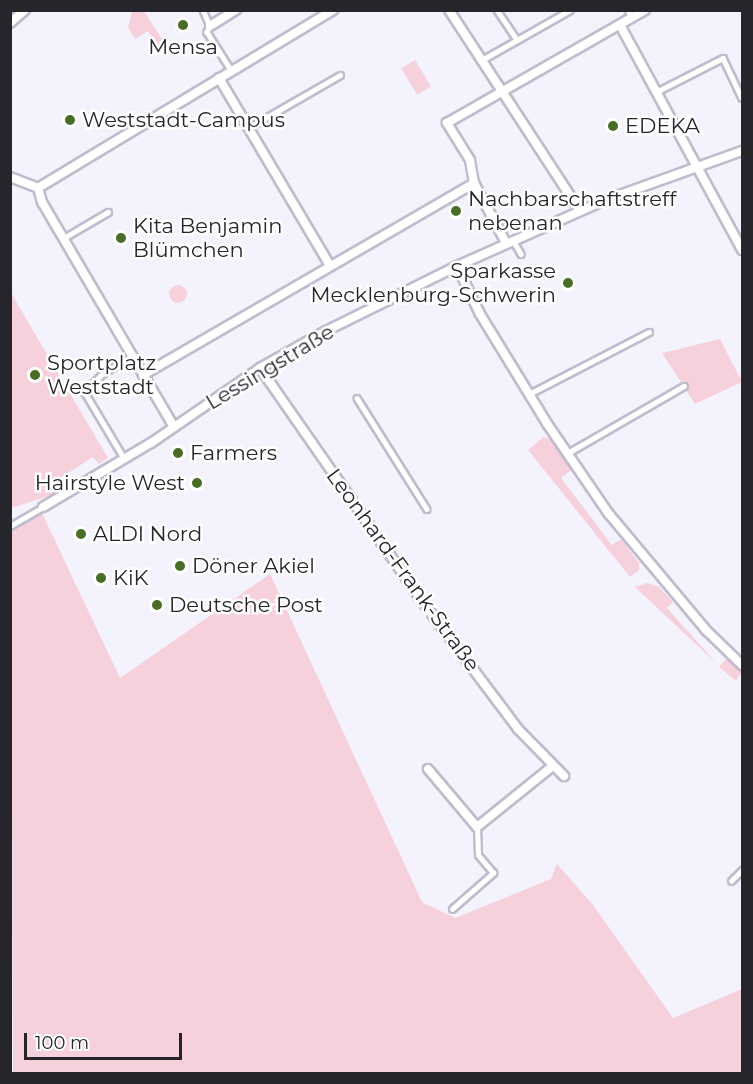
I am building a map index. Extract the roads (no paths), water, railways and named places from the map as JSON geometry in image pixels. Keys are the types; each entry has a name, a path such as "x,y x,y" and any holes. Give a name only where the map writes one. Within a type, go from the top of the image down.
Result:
{"street":[{"path":"10,22 25,10"},
{"path":"210,27 236,10"},
{"path":"38,188 333,10"},
{"path":"449,10 480,61 580,211"},
{"path":"510,241 474,183 470,160 447,123 645,10"},
{"path":"620,25 700,167 742,250"},
{"path":"219,78 330,266"},
{"name":"Lessingstraße","path":"43,507 220,400 260,368 457,266 580,211 742,152"},
{"path":"10,177 38,188 64,238 174,427"},
{"path":"144,375 474,183"},
{"path":"457,266 480,314 566,454 651,567 742,665"},
{"name":"Leonhard-Frank-Straße","path":"260,368 419,597 518,729 564,776"},
{"path":"428,769 477,827 553,766"}],"lane":[{"path":"203,10 210,27 207,32 231,70"},
{"path":"498,10 517,39"},
{"path":"480,61 570,10"},
{"path":"656,92 723,58 742,98"},
{"path":"248,128 340,75"},
{"path":"64,238 108,212"},
{"path":"510,241 520,254"},
{"path":"528,394 649,332"},
{"path":"124,459 84,392 102,374 132,356"},
{"path":"566,454 684,386"},
{"path":"357,398 427,508"},
{"path":"10,526 43,507"},
{"path":"452,909 493,873 478,855 477,827"},
{"path":"731,881 742,870"}],"place":[{"name":"Mensa","path":"183,25"},
{"name":"Weststadt-Campus","path":"70,120"},
{"name":"EDEKA","path":"613,126"},
{"name":"Nachbarschaftstreff nebenan","path":"456,211"},
{"name":"Kita Benjamin Blümchen","path":"121,238"},
{"name":"Sparkasse Mecklenburg-Schwerin","path":"568,283"},
{"name":"Sportplatz Weststadt","path":"35,375"},
{"name":"Farmers","path":"178,453"},
{"name":"Hairstyle West","path":"197,483"},
{"name":"ALDI Nord","path":"81,534"},
{"name":"Döner Akiel","path":"180,566"},
{"name":"KiK","path":"101,578"},
{"name":"Deutsche Post","path":"157,605"}]}
